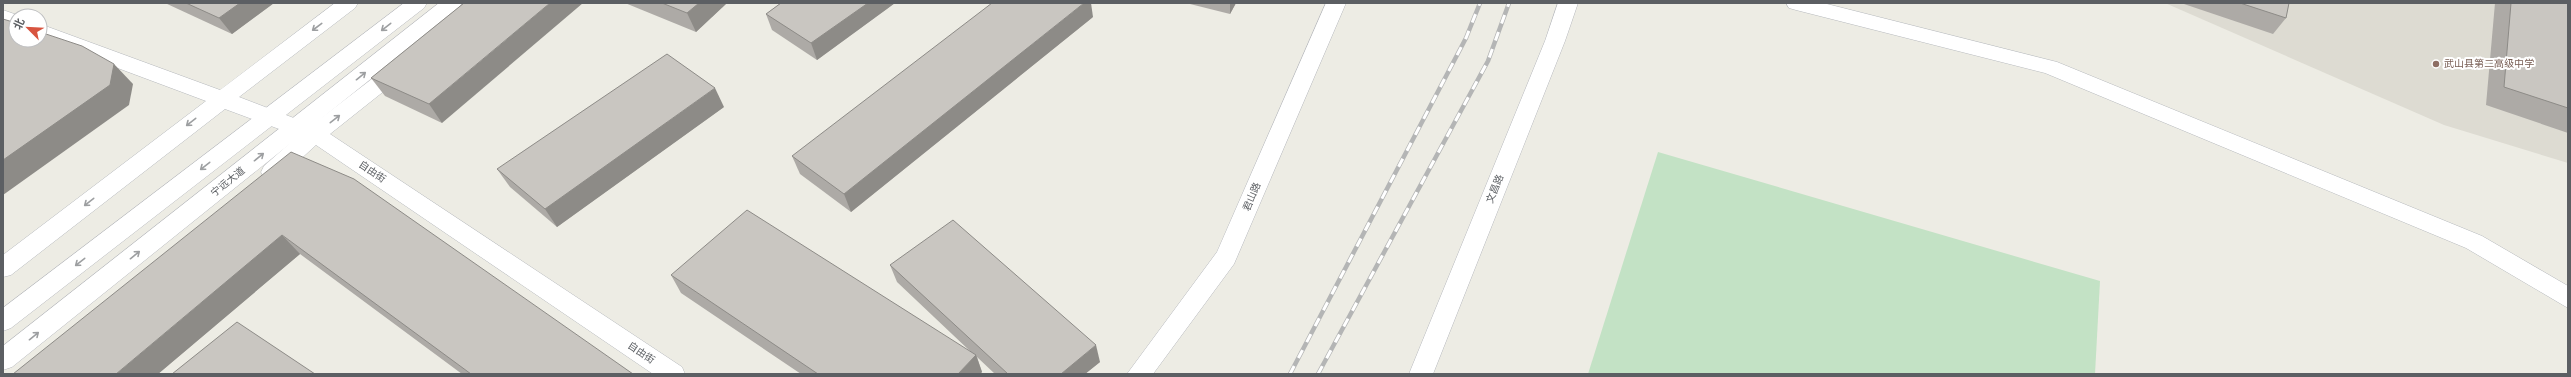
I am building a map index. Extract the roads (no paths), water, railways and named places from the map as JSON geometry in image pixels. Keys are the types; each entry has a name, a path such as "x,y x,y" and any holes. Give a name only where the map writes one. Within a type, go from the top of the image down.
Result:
{"street":[{"path":"3,268 348,3"},
{"path":"3,321 417,3"},
{"name":"君山路","path":"1139,374 1226,257 1336,3"},
{"name":"文昌路","path":"1421,374 1552,48 1568,3"},
{"path":"1796,3 2050,67 2474,242 2568,298"},
{"path":"255,186 305,131 461,8"},
{"name":"自由街","path":"48,34 305,131 673,374"},
{"name":"宁远大道","path":"3,360 305,131"}],"railway":[{"path":"1290,374 1466,38 1480,3"},
{"path":"1318,374 1488,61 1509,3"}],"place":[{"name":"武山县第二高级中学","path":"2436,64"}]}
